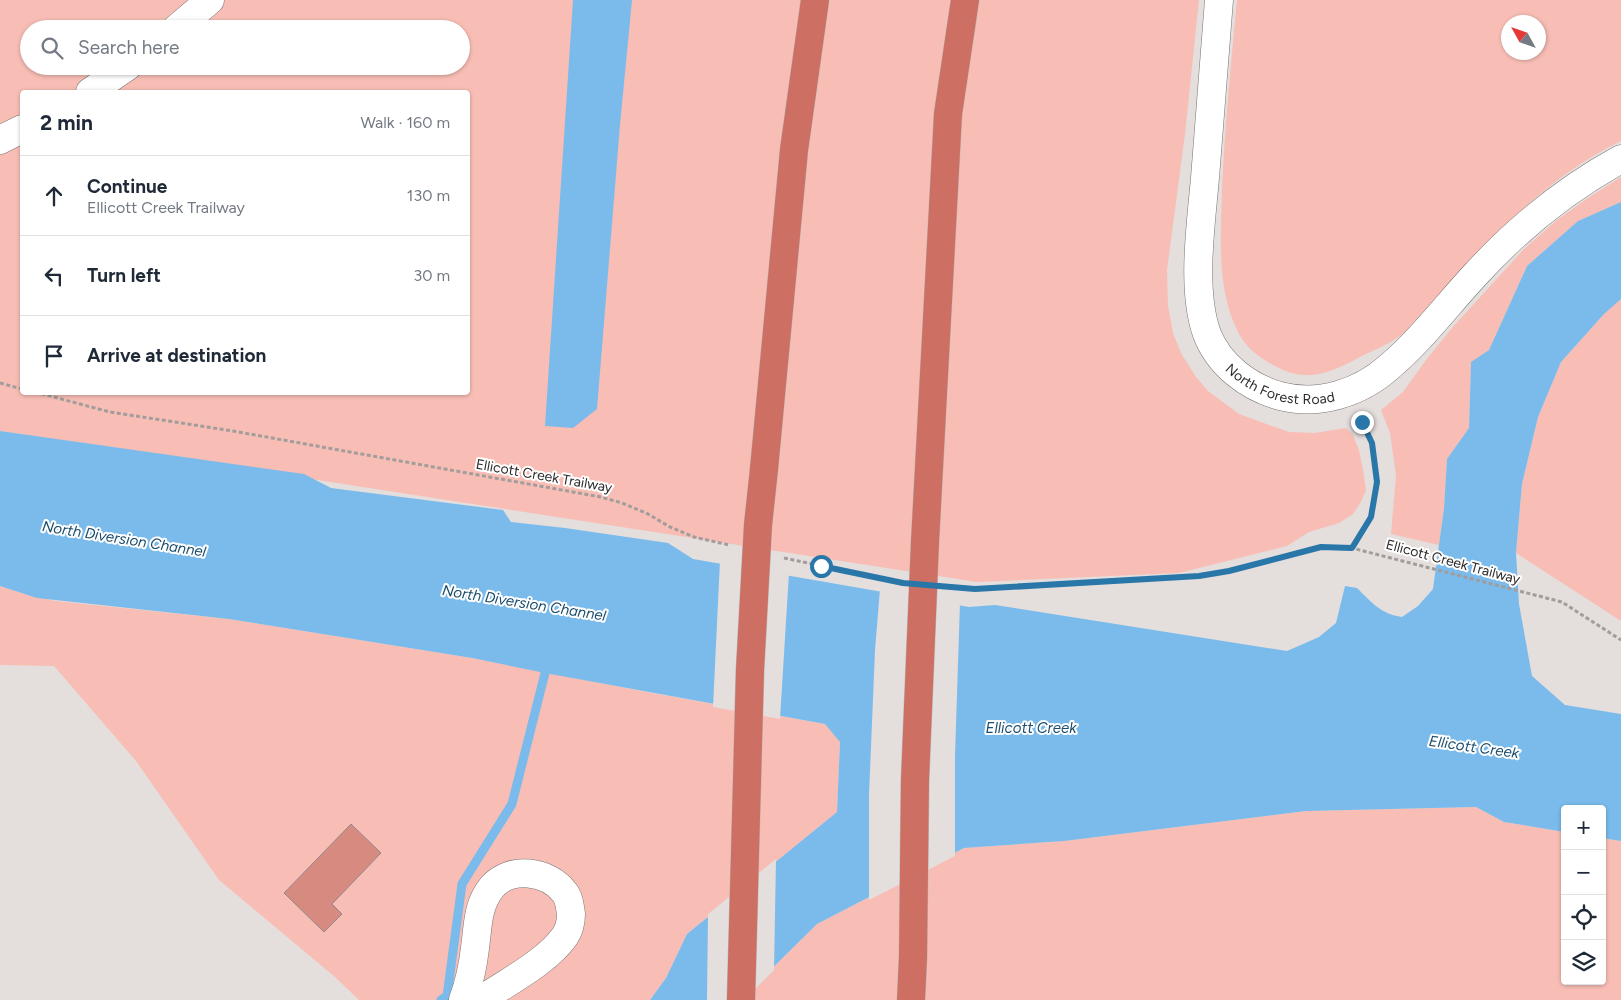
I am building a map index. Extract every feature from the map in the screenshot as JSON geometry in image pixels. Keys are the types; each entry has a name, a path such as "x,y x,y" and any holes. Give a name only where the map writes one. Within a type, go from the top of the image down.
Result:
{"highway":[{"path":"740,1000 750,670 758,525 794,150 815,0"},
{"path":"911,1000 915,780 925,542 948,114 965,0"}],"street":[{"path":"187,20 210,0"},
{"name":"North Forest Road","path":"1219,0 1202,214 1199,266 1200,303 1207,334 1221,358 1239,376 1270,393 1293,398 1322,399 1348,392 1376,378 1403,355 1476,273 1519,230 1585,179 1621,159"},
{"path":"93,90 115,75"},
{"path":"0,140 20,130"},
{"path":"463,1000 470,974 478,917 483,901 492,887 502,877 520,873 536,874 552,881 565,893 570,906 571,921 566,934 557,945 539,960 481,1000"}],"path":[{"path":"0,384 20,389"},
{"name":"Ellicott Creek Trailway","path":"46,395 110,412 233,430 601,497 622,503 648,514 670,527 694,536 735,546"},
{"path":"1352,548 1371,517 1377,482 1372,443 1362,422"},
{"name":"Ellicott Creek Trailway","path":"948,586 976,589 1199,576 1229,571 1321,547 1352,548 1562,602 1621,640"},
{"path":"783,558 903,583"}],"shaded area":[{"path":"0,0 1199,0 1185,134 1167,270 1168,305 1173,333 1181,353 1196,377 1208,391 1239,414 1289,432 1315,433 1346,428 1353,435 1359,450 1366,490 1353,514 1339,523 1309,532 1287,546 1179,573 977,582 0,431"},
{"path":"1237,0 1621,0 1621,141 1576,167 1516,215 1479,251 1400,336 1343,366 1323,373 1302,375 1291,373 1266,361 1255,353 1240,336 1230,313 1221,261 1222,189 1226,118"},
{"path":"1621,177 1621,202 1578,221 1527,266 1489,350 1471,362 1469,428 1447,459 1444,508 1439,545 1391,534 1396,476 1390,433 1381,410 1403,392 1452,328 1523,250 1557,220"},
{"path":"1621,299 1621,621 1516,553 1522,484 1538,417 1561,362 1604,314"},
{"path":"0,586 56,601 229,619 472,658 825,724 840,741 837,812 687,934 666,978 650,1000 359,1000 335,977 219,880 136,761 54,666 0,665"},
{"path":"1476,807 1504,822 1561,831 1561,985 1606,985 1606,839 1621,841 1621,1000 740,1000 817,924 964,848 1064,841 1306,811"}],"water":[{"path":"573,0 632,0 597,409 573,428 545,426"},
{"path":"1621,202 1621,299 1604,314 1561,362 1538,417 1522,484 1516,553 1519,604 1532,676 1565,705 1621,714 1621,841 1606,839 1606,805 1561,805 1561,831 1504,822 1476,807 1306,811 1064,841 964,848 817,924 740,1000 650,1000 666,978 687,934 837,812 840,742 825,724 472,658 229,619 37,598 0,586 0,431 304,474 331,488 503,510 511,522 668,543 693,559 969,607 995,605 1287,651 1319,637 1336,623 1345,586 1357,588 1382,610 1402,617 1418,606 1433,589 1444,508 1447,459 1469,428 1471,362 1489,350 1527,266 1578,221"}],"pier":[{"path":"720,561 789,573 780,719 713,707"},
{"path":"880,589 960,603 955,755 955,856 869,900 869,795 875,650"},
{"path":"776,859 774,970 744,1000 707,1000 708,914"}],"building":[{"path":"351,824 381,853 332,904 342,914 324,932 284,893"}],"waterway":[{"path":"441,1000 447,996 462,884 512,804 545,673"}],"route":[{"path":"821,566 903,583 976,589 1199,576 1229,571 1321,547 1352,548 1371,517 1377,482 1372,443 1362,422"}],"water label":[{"name":"North Diversion Channel","path":"124,539"},
{"name":"North Diversion Channel","path":"524,603"},
{"name":"Ellicott Creek","path":"1031,728"},
{"name":"Ellicott Creek","path":"1474,747"}]}
